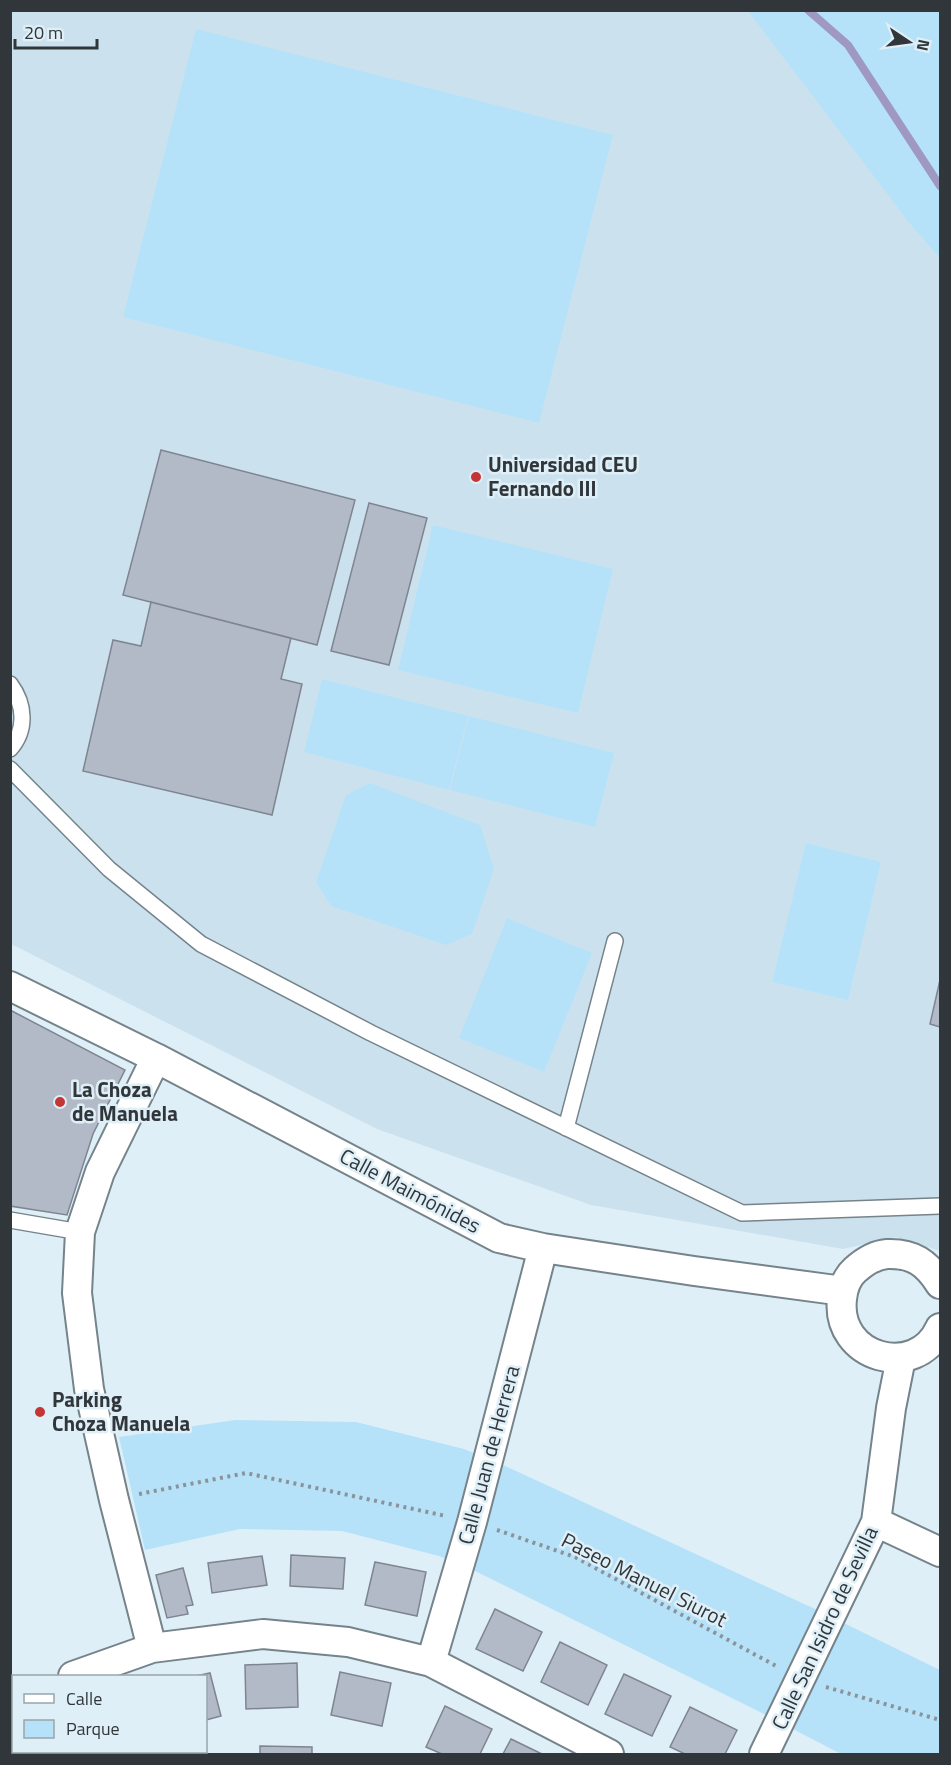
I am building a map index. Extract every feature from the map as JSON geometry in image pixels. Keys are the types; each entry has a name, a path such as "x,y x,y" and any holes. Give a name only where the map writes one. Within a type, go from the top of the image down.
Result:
{"street":[{"name":"Calle Maimónides","path":"10,986 156,1058 499,1238 543,1248 843,1291"},
{"path":"152,1648 114,1500 89,1389 77,1293 80,1232 100,1172 156,1058"},
{"name":"Calle Juan de Herrera","path":"431,1662 472,1522 543,1248"},
{"path":"940,1284 931,1270 917,1259 899,1254 883,1254 866,1261 852,1273 843,1291 841,1309 848,1333 860,1347 876,1356 901,1358 918,1352 933,1341 940,1328"},
{"name":"Calle San Isidro de Sevilla","path":"764,1755 876,1522 891,1408 901,1358"},
{"path":"876,1522 940,1552"},
{"path":"78,1675 152,1648 263,1634 348,1642 431,1662 609,1755"}],"lane":[{"path":"10,684 17,693 22,711 21,729 10,749"},
{"path":"10,769 109,869 201,944 371,1033 742,1213 940,1206"},
{"path":"566,1128 615,941"},
{"path":"10,1220 80,1232"}],"path":[{"name":"Paseo Manuel Siurot","path":"114,1500 246,1473 472,1522 575,1557 802,1679 940,1720"}],"shaded area":[{"name":"Universidad CEU Fernando III","path":"10,11 940,11 940,1251 896,1237 843,1249 591,1205 377,1129 11,944"}],"green space":[{"path":"748,11 940,11 940,258 911,225"},
{"path":"196,29 613,135 539,423 123,317"},
{"path":"433,525 613,569 578,713 398,670"},
{"path":"322,679 468,716 449,790 304,752"},
{"path":"469,716 614,753 595,827 450,790"},
{"path":"370,783 480,825 494,869 472,934 446,945 331,906 316,882 346,795"},
{"path":"806,843 881,862 848,1000 772,982"},
{"path":"507,918 592,953 544,1072 459,1038"},
{"path":"235,1420 356,1422 464,1449 813,1608 940,1670 940,1754 841,1754 471,1569 439,1556 342,1531 240,1529 145,1550 119,1437"}],"building":[{"path":"161,450 355,500 317,645 123,595"},
{"path":"369,503 427,518 389,665 331,651"},
{"path":"151,602 291,638 281,679 302,684 272,815 83,771 113,640 141,646"},
{"path":"940,980 940,1027 930,1024"},
{"name":"La Choza de Manuela","path":"10,1010 125,1070 93,1134 67,1215 10,1206"},
{"path":"291,1555 345,1558 343,1589 290,1586"},
{"path":"262,1556 267,1585 212,1593 208,1563"},
{"path":"375,1562 426,1572 417,1616 365,1605"},
{"path":"183,1568 193,1605 186,1606 188,1614 167,1618 156,1575"},
{"path":"495,1609 542,1632 523,1671 476,1649"},
{"path":"560,1642 607,1665 588,1705 541,1682"},
{"path":"297,1663 298,1707 246,1709 245,1665"},
{"path":"340,1672 391,1683 382,1726 331,1715"},
{"path":"210,1673 221,1716 207,1720 207,1675 201,1675"},
{"path":"624,1674 671,1696 652,1736 605,1714"},
{"path":"445,1706 492,1729 480,1754 442,1754 426,1747"},
{"path":"690,1707 737,1730 725,1754 685,1754 670,1747"},
{"path":"511,1739 542,1754 503,1754"},
{"path":"260,1746 312,1747 312,1754 260,1754"}],"waterway":[{"path":"808,10 848,45 940,186"}],"place":[{"name":"Universidad CEU Fernando III","path":"476,477"},
{"name":"La Choza de Manuela","path":"60,1102"},
{"name":"Parking Choza Manuela","path":"40,1412"}]}
